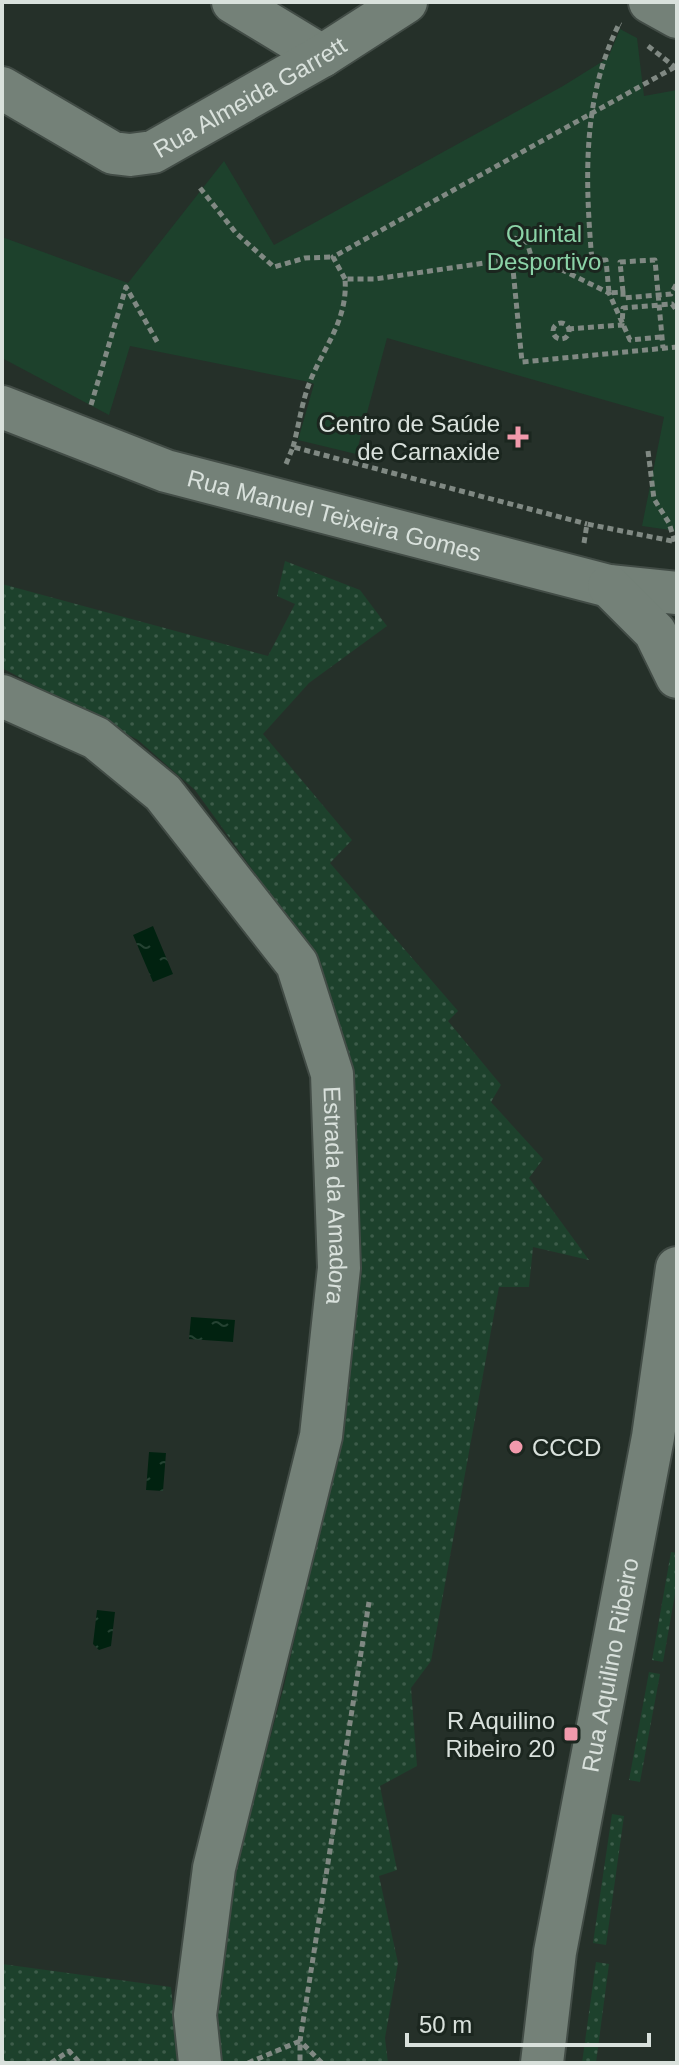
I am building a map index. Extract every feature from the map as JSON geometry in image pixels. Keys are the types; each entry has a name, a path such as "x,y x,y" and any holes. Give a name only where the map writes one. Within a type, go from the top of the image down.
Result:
{"street":[{"path":"233,2 322,56"},
{"name":"Rua Almeida Garrett","path":"2,88 113,153 130,155 153,152 322,56 406,2"},
{"path":"638,23 677,17"},
{"name":"Rua Manuel Teixeira Gomes","path":"2,407 166,471 594,582 677,593"},
{"path":"594,582 655,632 677,677"},
{"name":"Estrada da Amadora","path":"2,696 96,738 163,793 297,964 332,1074 339,1268 321,1436 214,1868 195,2015 200,2063"},
{"name":"Rua Aquilino Ribeiro","path":"542,2063 555,1952 653,1437 677,1268"}],"path":[{"path":"200,188 236,233 274,267 305,258 333,257 591,113 676,68 638,23 619,24 603,56 591,113 585,180 592,261"},
{"path":"514,238 527,242 534,266 606,260 609,293 630,340 661,337"},
{"path":"284,469 293,447 309,382 342,319 346,298 345,279 333,257"},
{"path":"345,279 375,279 512,259 522,362 677,347"},
{"path":"663,348 661,337 659,305 658,295 655,260 620,262 623,298 658,295 671,294 677,283"},
{"path":"551,265 609,293 623,292"},
{"path":"89,413 126,287 159,345"},
{"path":"622,325 623,308 672,304 677,311"},
{"path":"568,329 622,325"},
{"path":"293,447 587,524 676,542"},
{"path":"648,451 654,499 669,523 676,542"},
{"path":"587,524 594,582"},
{"path":"300,2063 300,2041 369,1602"},
{"path":"248,2063 300,2041"},
{"path":"300,2041 322,2063"},
{"path":"51,2063 69,2051 80,2063"}],"green space":[{"name":"Quintal Desportivo","path":"620,29 637,38 644,96 677,90 677,531 642,526 664,417 387,338 356,454 298,440 314,384 309,382 130,346 109,415 2,358 2,237 128,283 224,161 274,245 563,86 608,58"},
{"path":"285,561 360,590 387,626 309,683 263,734 352,840 330,863 458,1011 448,1021 501,1085 491,1102 543,1159 529,1178 589,1260 533,1247 529,1287 499,1287 431,1661 411,1688 417,1766 380,1786 397,1870 379,1876 398,1963 385,2038 388,2063 214,2063 209,2018 232,1881 284,1686 331,1477 340,1041 281,909 195,790 138,740 2,668 2,584 268,656 295,604 277,596"},
{"path":"671,1552 677,1553 677,1583 663,1662 652,1660"},
{"path":"649,1672 660,1674 640,1782 629,1780"},
{"path":"612,1814 624,1816 606,1945 593,1943"},
{"path":"596,1962 609,1964 596,2063 582,2063"},
{"path":"2,1964 171,1987 178,2063 2,2063"}],"water":[{"path":"153,926 173,974 153,982 133,935"},
{"path":"191,1317 235,1320 233,1342 189,1339"},
{"path":"149,1452 166,1453 163,1491 146,1490"},
{"path":"97,1610 115,1612 111,1646 99,1650 93,1644"}],"place":[{"name":"Centro de Saúde de Carnaxide","path":"518,437"},
{"name":"CCCD","path":"516,1447"},
{"name":"R Aquilino Ribeiro 20","path":"571,1734"}]}
